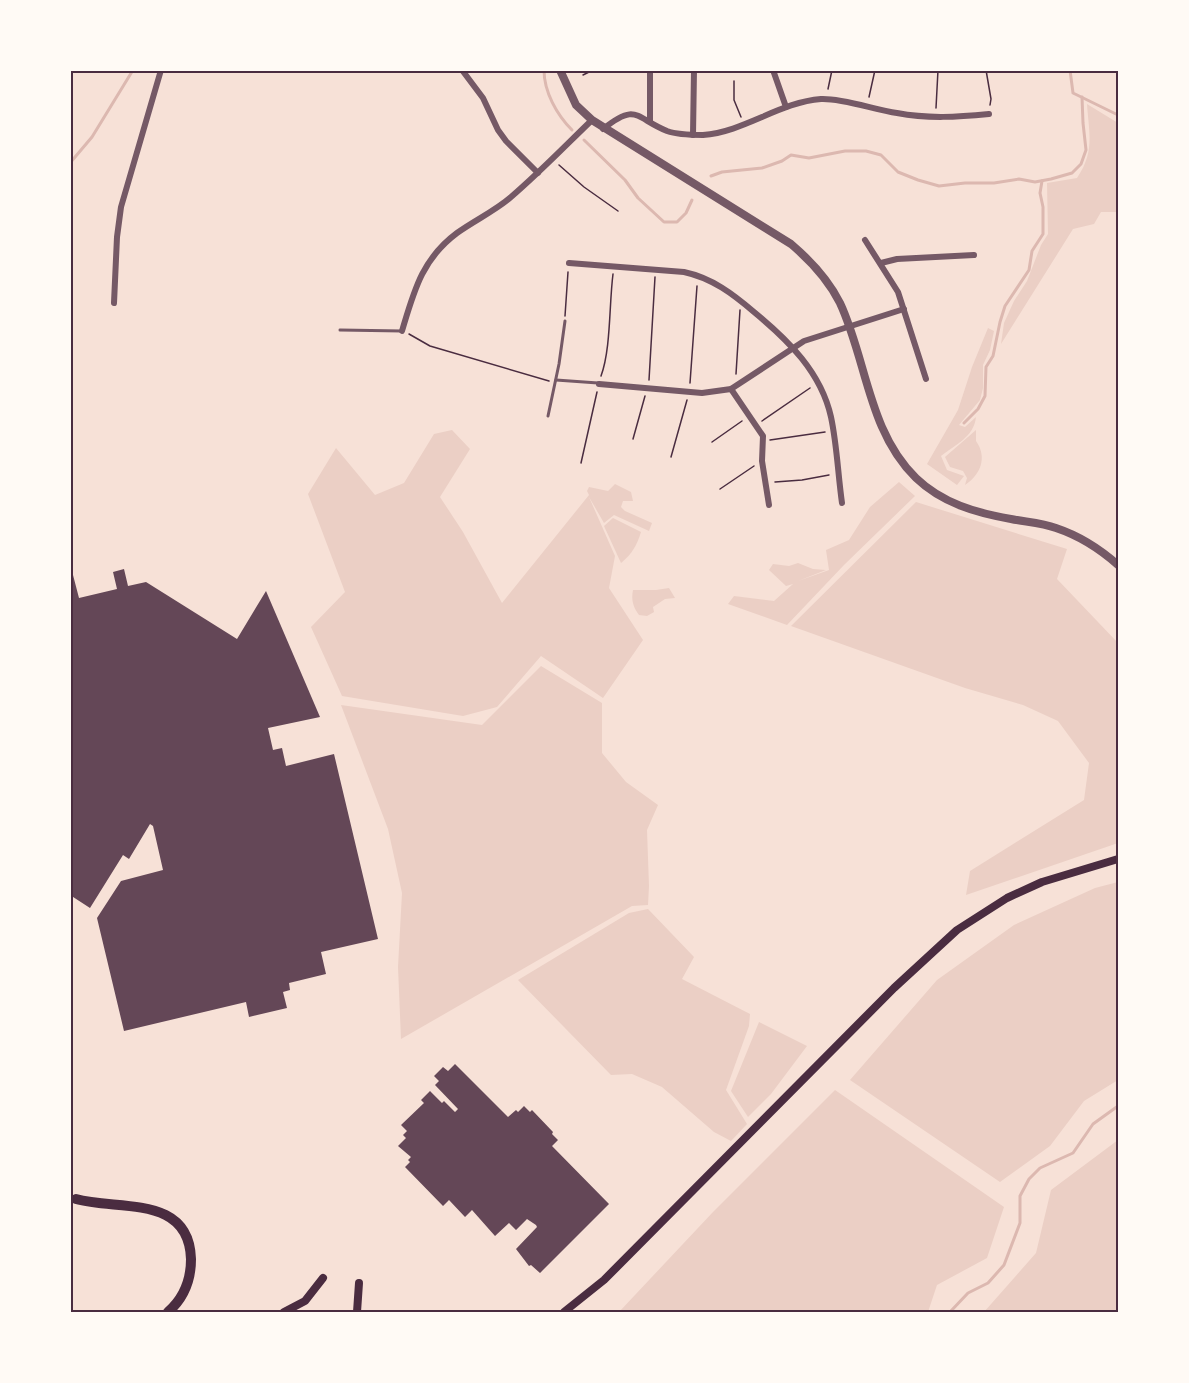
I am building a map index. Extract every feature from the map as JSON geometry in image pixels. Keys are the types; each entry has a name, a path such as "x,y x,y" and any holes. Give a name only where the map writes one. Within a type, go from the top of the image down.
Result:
{"highway":[{"path":"76,1199 88,1203 155,1210 167,1215 181,1229 188,1241 191,1257 190,1274 185,1291 168,1312"}],"main road":[{"path":"564,1312 604,1280 894,988 957,930 1007,898 1042,882 1119,859"},
{"path":"284,1312 305,1301 323,1278"},
{"path":"357,1312 359,1283"}],"street":[{"path":"114,303 117,237 121,207 161,70"},
{"path":"462,70 483,98 498,130 506,141 538,172"},
{"path":"560,70 576,105 603,129 791,244 809,260 827,281 840,304 879,423 893,448 916,478 946,500 972,510 1054,528 1083,539 1119,565"},
{"path":"650,70 650,121"},
{"path":"693,135 694,70"},
{"path":"772,70 786,107"},
{"path":"603,129 618,117 634,114 674,133 707,135 724,131 786,107 825,99 904,114 935,117 988,114"},
{"path":"402,331 413,293 424,269 439,249 458,233 509,199 592,120"},
{"path":"864,240 898,291 926,378"},
{"path":"881,263 897,259 974,255"},
{"path":"569,263 698,275 710,280 740,300 783,335 818,383 828,406 842,503"},
{"path":"599,384 715,393 733,388 804,341 904,309"},
{"path":"733,388 763,436 762,461 769,505"}],"lane":[{"path":"548,416 565,321"},
{"path":"340,330 402,331"},
{"path":"556,381 599,384"}],"path":[{"path":"583,75 593,70"},
{"path":"825,99 832,70"},
{"path":"867,107 875,70"},
{"path":"935,117 938,70"},
{"path":"986,70 991,99 988,114"},
{"path":"734,81 734,100 744,123"},
{"path":"552,159 618,211"},
{"path":"565,321 569,263"},
{"path":"581,463 606,362 609,301 614,267"},
{"path":"633,440 647,387 655,270"},
{"path":"671,457 689,392 698,275"},
{"path":"733,388 740,300"},
{"path":"402,331 430,346 556,381"},
{"path":"756,424 818,383"},
{"path":"712,442 750,416"},
{"path":"763,441 833,430"},
{"path":"720,489 762,461"},
{"path":"765,482 794,481 838,474"}],"shaded area":[{"path":"1087,104 1118,123 1118,212 1101,212 1094,224 1073,229 1001,344 1004,323 1027,281 1041,245 1048,234 1047,183 1077,178 1083,168 1090,142"},
{"path":"988,328 994,331 990,350 983,365 983,388 980,400 959,425 965,427 976,417 972,430 963,440 941,456 947,470 964,476 957,485 927,464 958,410"},
{"path":"452,430 470,449 440,497 463,532 502,603 589,495 587,491 589,487 608,491 615,484 631,492 633,501 623,501 621,507 652,523 649,531 614,515 604,523 589,497 615,556 609,588 643,640 603,698 541,656 497,707 463,716 342,696 311,627 345,592 308,494 336,448 375,495 404,483 434,434"},
{"path":"976,430 976,441 980,447 982,460 981,466 975,476 965,485 967,478 963,471 950,467 945,457"},
{"path":"899,482 915,496 787,625 728,604 734,596 774,601 793,584 786,586 769,570 773,564 789,566 798,563 813,569 826,570 798,581 829,570 826,550 849,540 870,507"},
{"path":"916,502 1067,549 1057,579 1118,643 1118,843 966,895 970,871 1084,800 1089,763 1058,721 1023,705 965,688 791,626"},
{"path":"613,518 641,532 634,549 621,563 604,526"},
{"path":"669,588 675,598 665,599 653,607 654,612 647,616 639,615 633,603 633,590"},
{"path":"541,666 602,703 602,753 626,782 658,805 647,830 648,905 632,906 401,1039 398,967 402,893 388,829 341,705 482,725"},
{"path":"1118,882 1118,1080 1084,1101 1050,1146 1000,1182 850,1080 937,980 1014,925 1095,888"},
{"path":"648,909 694,957 682,979 750,1014 749,1026 726,1090 747,1124 731,1141 714,1132 662,1087 632,1074 611,1075 518,980 629,913"},
{"path":"759,1022 807,1046 771,1094 748,1117 731,1091"},
{"path":"835,1090 1004,1207 987,1258 937,1285 928,1312 619,1312 713,1212"},
{"path":"1118,1140 1118,1312 984,1312 1036,1253 1051,1190"}],"building":[{"path":"124,569 128,586 146,582 237,639 266,591 320,717 268,728 273,750 282,748 286,766 334,754 378,939 321,952 326,974 289,983 290,990 283,992 287,1008 249,1017 246,1002 124,1031 97,918 121,881 163,870 153,826 150,824 129,859 123,855 90,908 70,895 70,576 73,575 79,598 117,589 113,572"},
{"path":"455,1064 508,1117 524,1106 530,1112 532,1110 558,1140 552,1146 609,1204 540,1273 531,1265 529,1266 516,1249 537,1227 536,1225 527,1219 516,1230 509,1223 495,1236 472,1210 465,1217 449,1200 443,1206 405,1167 411,1157 398,1146 406,1138 403,1135 407,1131 401,1125 424,1103 421,1100 430,1091 455,1112 458,1109 435,1085 439,1081 434,1076 443,1067 448,1071"}],"waterway":[{"path":"70,163 92,137 133,70"},
{"path":"544,70 546,87 552,103 572,130"},
{"path":"1070,70 1073,93 1118,115"},
{"path":"711,176 722,172 762,168 791,155 809,158 845,151 866,151 881,155 898,172 939,186 994,183 1019,179 1035,182 1051,179 1072,173 1081,164 1086,150 1082,97"},
{"path":"584,140 625,180 638,198 664,222 677,222 686,213 692,200"},
{"path":"964,423 978,409 985,396 986,367 993,356 1005,306 1029,270 1032,251 1043,234 1043,207 1040,193 1042,181"},
{"path":"950,1312 968,1293 988,1283 1004,1265 1020,1223 1020,1196 1029,1179 1040,1168 1073,1153 1093,1124 1118,1106"}]}
